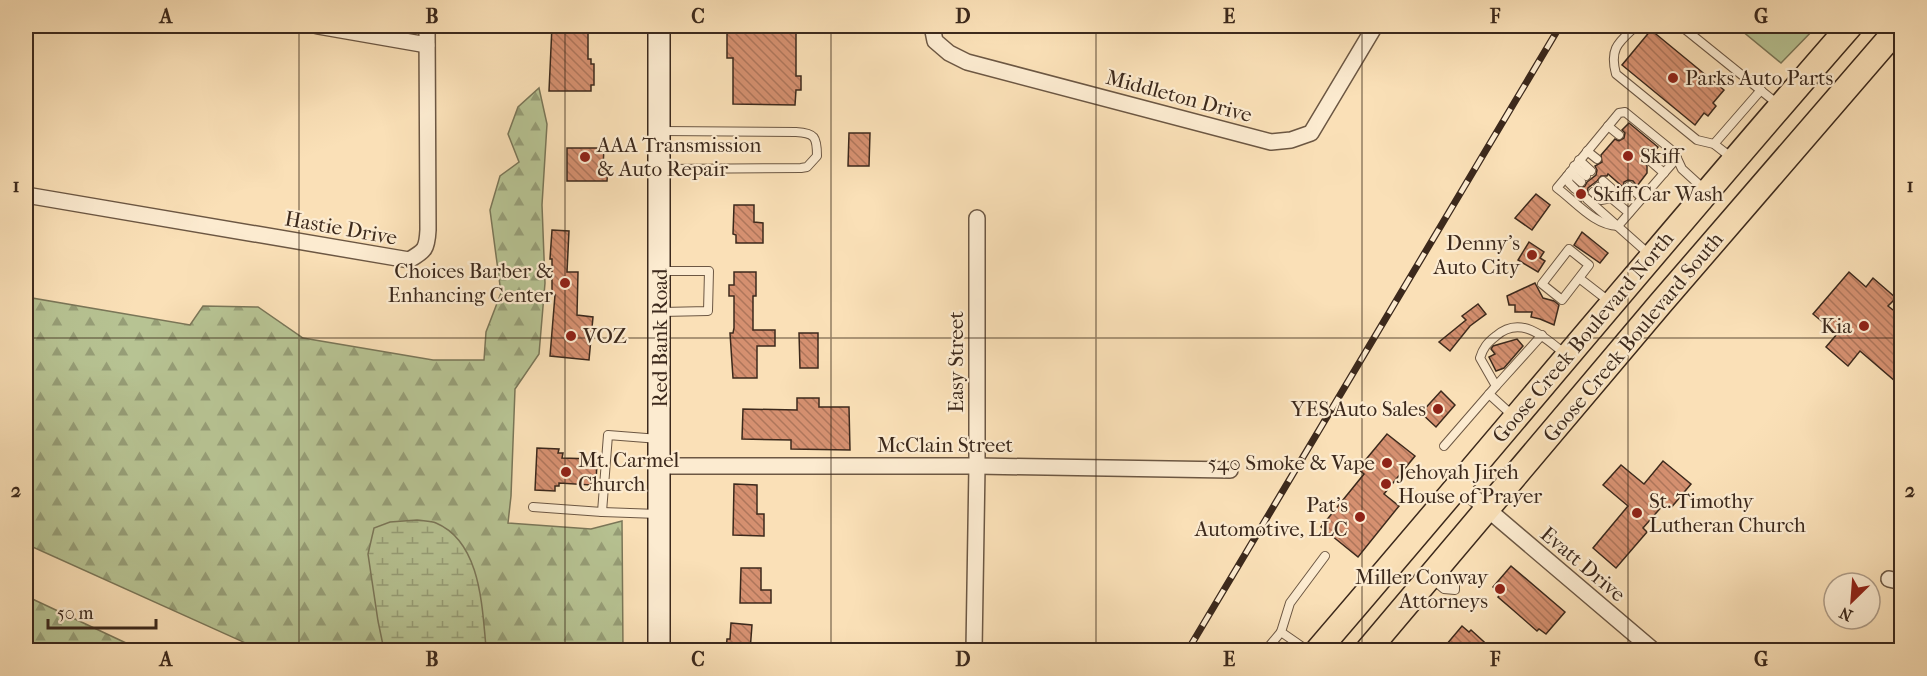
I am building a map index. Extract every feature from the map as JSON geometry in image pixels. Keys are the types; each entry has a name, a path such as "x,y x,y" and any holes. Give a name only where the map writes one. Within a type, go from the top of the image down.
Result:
{"highway":[{"name":"Goose Creek Boulevard North","path":"1318,651 1651,256 1850,26"},
{"name":"Goose Creek Boulevard South","path":"1368,651 1660,304 1900,26"}],"main road":[{"name":"Red Bank Road","path":"659,27 659,651"}],"street":[{"path":"318,26 427,45"},
{"name":"Hastie Drive","path":"26,195 409,260 423,252 428,237 427,26"},
{"name":"Middleton Drive","path":"932,26 935,41 949,53 967,62 1271,142 1291,140 1311,133 1376,26"},
{"name":"Easy Street","path":"974,651 977,218"},
{"name":"McClain Street","path":"660,466 977,466 1230,470"},
{"name":"Evatt Drive","path":"1459,485 1653,651"}],"lane":[{"path":"611,26 613,28 659,27"},
{"path":"1636,26 1616,45 1612,61 1616,74 1697,140 1714,144 1734,160"},
{"path":"1681,26 1780,106"},
{"path":"1714,144 1761,90"},
{"path":"1618,226 1606,225 1557,188 1618,113 1625,112 1674,152 1682,169 1707,191"},
{"path":"1608,126 1618,135"},
{"path":"659,131 805,132 814,136 817,141 817,156 807,166 801,168 659,169"},
{"path":"1587,151 1597,159"},
{"path":"1618,226 1677,158"},
{"path":"1648,159 1664,173"},
{"path":"1572,169 1583,179 1569,183 1572,169"},
{"path":"1629,186 1642,198"},
{"path":"1598,187 1611,188 1611,198 1601,200 1598,187"},
{"path":"1611,198 1629,213"},
{"path":"1587,199 1651,256"},
{"path":"1569,249 1589,265 1579,278 1562,300 1542,284 1569,249"},
{"path":"660,271 709,271 708,311 660,312"},
{"path":"1579,278 1611,303"},
{"path":"1496,386 1479,358 1484,346 1505,328 1522,327 1542,335 1567,356"},
{"path":"1444,446 1542,335"},
{"path":"1489,394 1515,418"},
{"path":"602,512 608,435 660,439"},
{"path":"532,507 660,514"},
{"path":"1266,651 1281,632 1290,603 1325,556"},
{"path":"1281,632 1308,651"}],"green space":[{"path":"1736,26 1817,26 1781,63"},
{"path":"539,88 547,124 542,205 545,283 539,354 515,389 508,523 591,529 622,521 623,650 261,650 26,544 26,297 190,325 203,306 258,307 303,338 433,360 484,360 486,332 501,293 490,210 500,176 519,162 508,134 518,107"},
{"path":"417,520 436,523 451,532 471,560 483,613 485,650 384,650 368,554 374,528 390,522"},
{"path":"26,596 141,650 26,650"}],"building":[{"path":"552,26 588,26 588,59 591,59 591,64 594,64 594,85 591,85 591,91 549,91"},
{"path":"727,26 796,26 796,76 801,76 801,90 796,90 795,105 733,104 733,58 727,58"},
{"name":"Parks Auto Parts","path":"1651,30 1724,90 1713,103 1716,106 1708,116 1704,113 1695,125 1622,65"},
{"path":"1629,123 1658,147 1652,154 1647,153 1642,157 1647,166 1647,173 1637,186 1633,181 1628,180 1624,182 1623,187 1608,174 1601,176 1588,188 1587,193 1582,195 1581,201 1575,195 1579,194 1581,188 1596,175 1595,166 1602,162 1601,155 1615,139 1619,141 1624,138 1625,133 1622,130"},
{"path":"849,133 870,133 869,166 848,166"},
{"name":"AAA Transmission & Auto Repair","path":"567,148 604,148 603,167 608,167 607,181 567,181"},
{"path":"1536,194 1550,205 1532,230 1515,218"},
{"path":"734,205 754,205 754,222 763,223 763,243 736,243 736,235 733,234"},
{"path":"552,230 569,231 567,272 578,272 577,315 593,317 589,360 550,356 555,295 552,294 552,259 550,259"},
{"path":"1582,232 1608,253 1600,263 1574,245"},
{"name":"Denny's Auto City","path":"1529,242 1544,252 1540,258 1545,261 1538,272 1518,260"},
{"path":"734,272 756,272 753,330 775,330 775,346 757,346 757,378 733,378 730,333 733,333 734,328 734,296 729,296 729,285 734,285"},
{"name":"Kia","path":"1849,272 1866,287 1873,278 1896,298 1888,306 1902,317 1902,387 1860,351 1848,366 1826,347 1837,334 1813,314"},
{"path":"1535,283 1543,298 1559,305 1554,325 1531,317 1532,312 1515,312 1515,305 1509,305 1507,296"},
{"path":"1478,304 1486,314 1470,326 1450,351 1439,342 1466,320 1462,316"},
{"path":"799,333 818,333 818,368 800,368"},
{"path":"1517,339 1523,346 1504,368 1496,371 1489,357 1495,354 1491,349 1493,346"},
{"name":"YES Auto Sales","path":"1441,391 1455,405 1436,427 1421,413"},
{"path":"797,398 819,398 819,407 849,407 850,450 791,449 791,440 742,439 743,409 797,410"},
{"name":"Pat's Automotive, LLC","path":"1387,434 1415,456 1384,494 1399,506 1358,557 1321,527 1364,474 1358,469"},
{"name":"Mt. Carmel Church","path":"537,448 559,449 558,453 563,453 562,458 593,459 593,463 597,463 596,481 591,480 591,485 559,483 559,486 555,486 555,491 535,490"},
{"name":"St. Timothy Lutheran Church","path":"1663,461 1691,484 1670,509 1664,504 1643,528 1647,532 1616,568 1593,548 1628,506 1603,485 1621,465 1644,484"},
{"path":"734,484 757,485 757,514 764,514 764,536 733,535"},
{"path":"1511,566 1565,612 1546,634 1539,629 1537,631 1498,597 1500,594 1493,587"},
{"path":"741,568 761,568 761,590 771,590 771,603 740,603"},
{"path":"731,623 752,625 750,651 726,651 727,639 730,639"},
{"path":"1462,626 1469,632 1471,630 1494,651 1441,651"}],"railway":[{"path":"1188,650 1560,26"}],"place":[{"name":"Parks Auto Parts","path":"1673,78"},
{"name":"Skiff","path":"1628,156"},
{"name":"AAA Transmission & Auto Repair","path":"585,157"},
{"name":"Skiff Car Wash","path":"1581,194"},
{"name":"Denny's Auto City","path":"1532,255"},
{"name":"Choices Barber & Enhancing Center","path":"565,283"},
{"name":"Kia","path":"1864,326"},
{"name":"VOZ","path":"571,336"},
{"name":"YES Auto Sales","path":"1438,409"},
{"name":"540 Smoke & Vape","path":"1387,463"},
{"name":"Mt. Carmel Church","path":"566,472"},
{"name":"Jehovah Jireh House of Prayer","path":"1386,484"},
{"name":"St. Timothy Lutheran Church","path":"1637,513"},
{"name":"Pat's Automotive, LLC","path":"1360,517"},
{"name":"Miller Conway Attorneys","path":"1500,589"}]}
